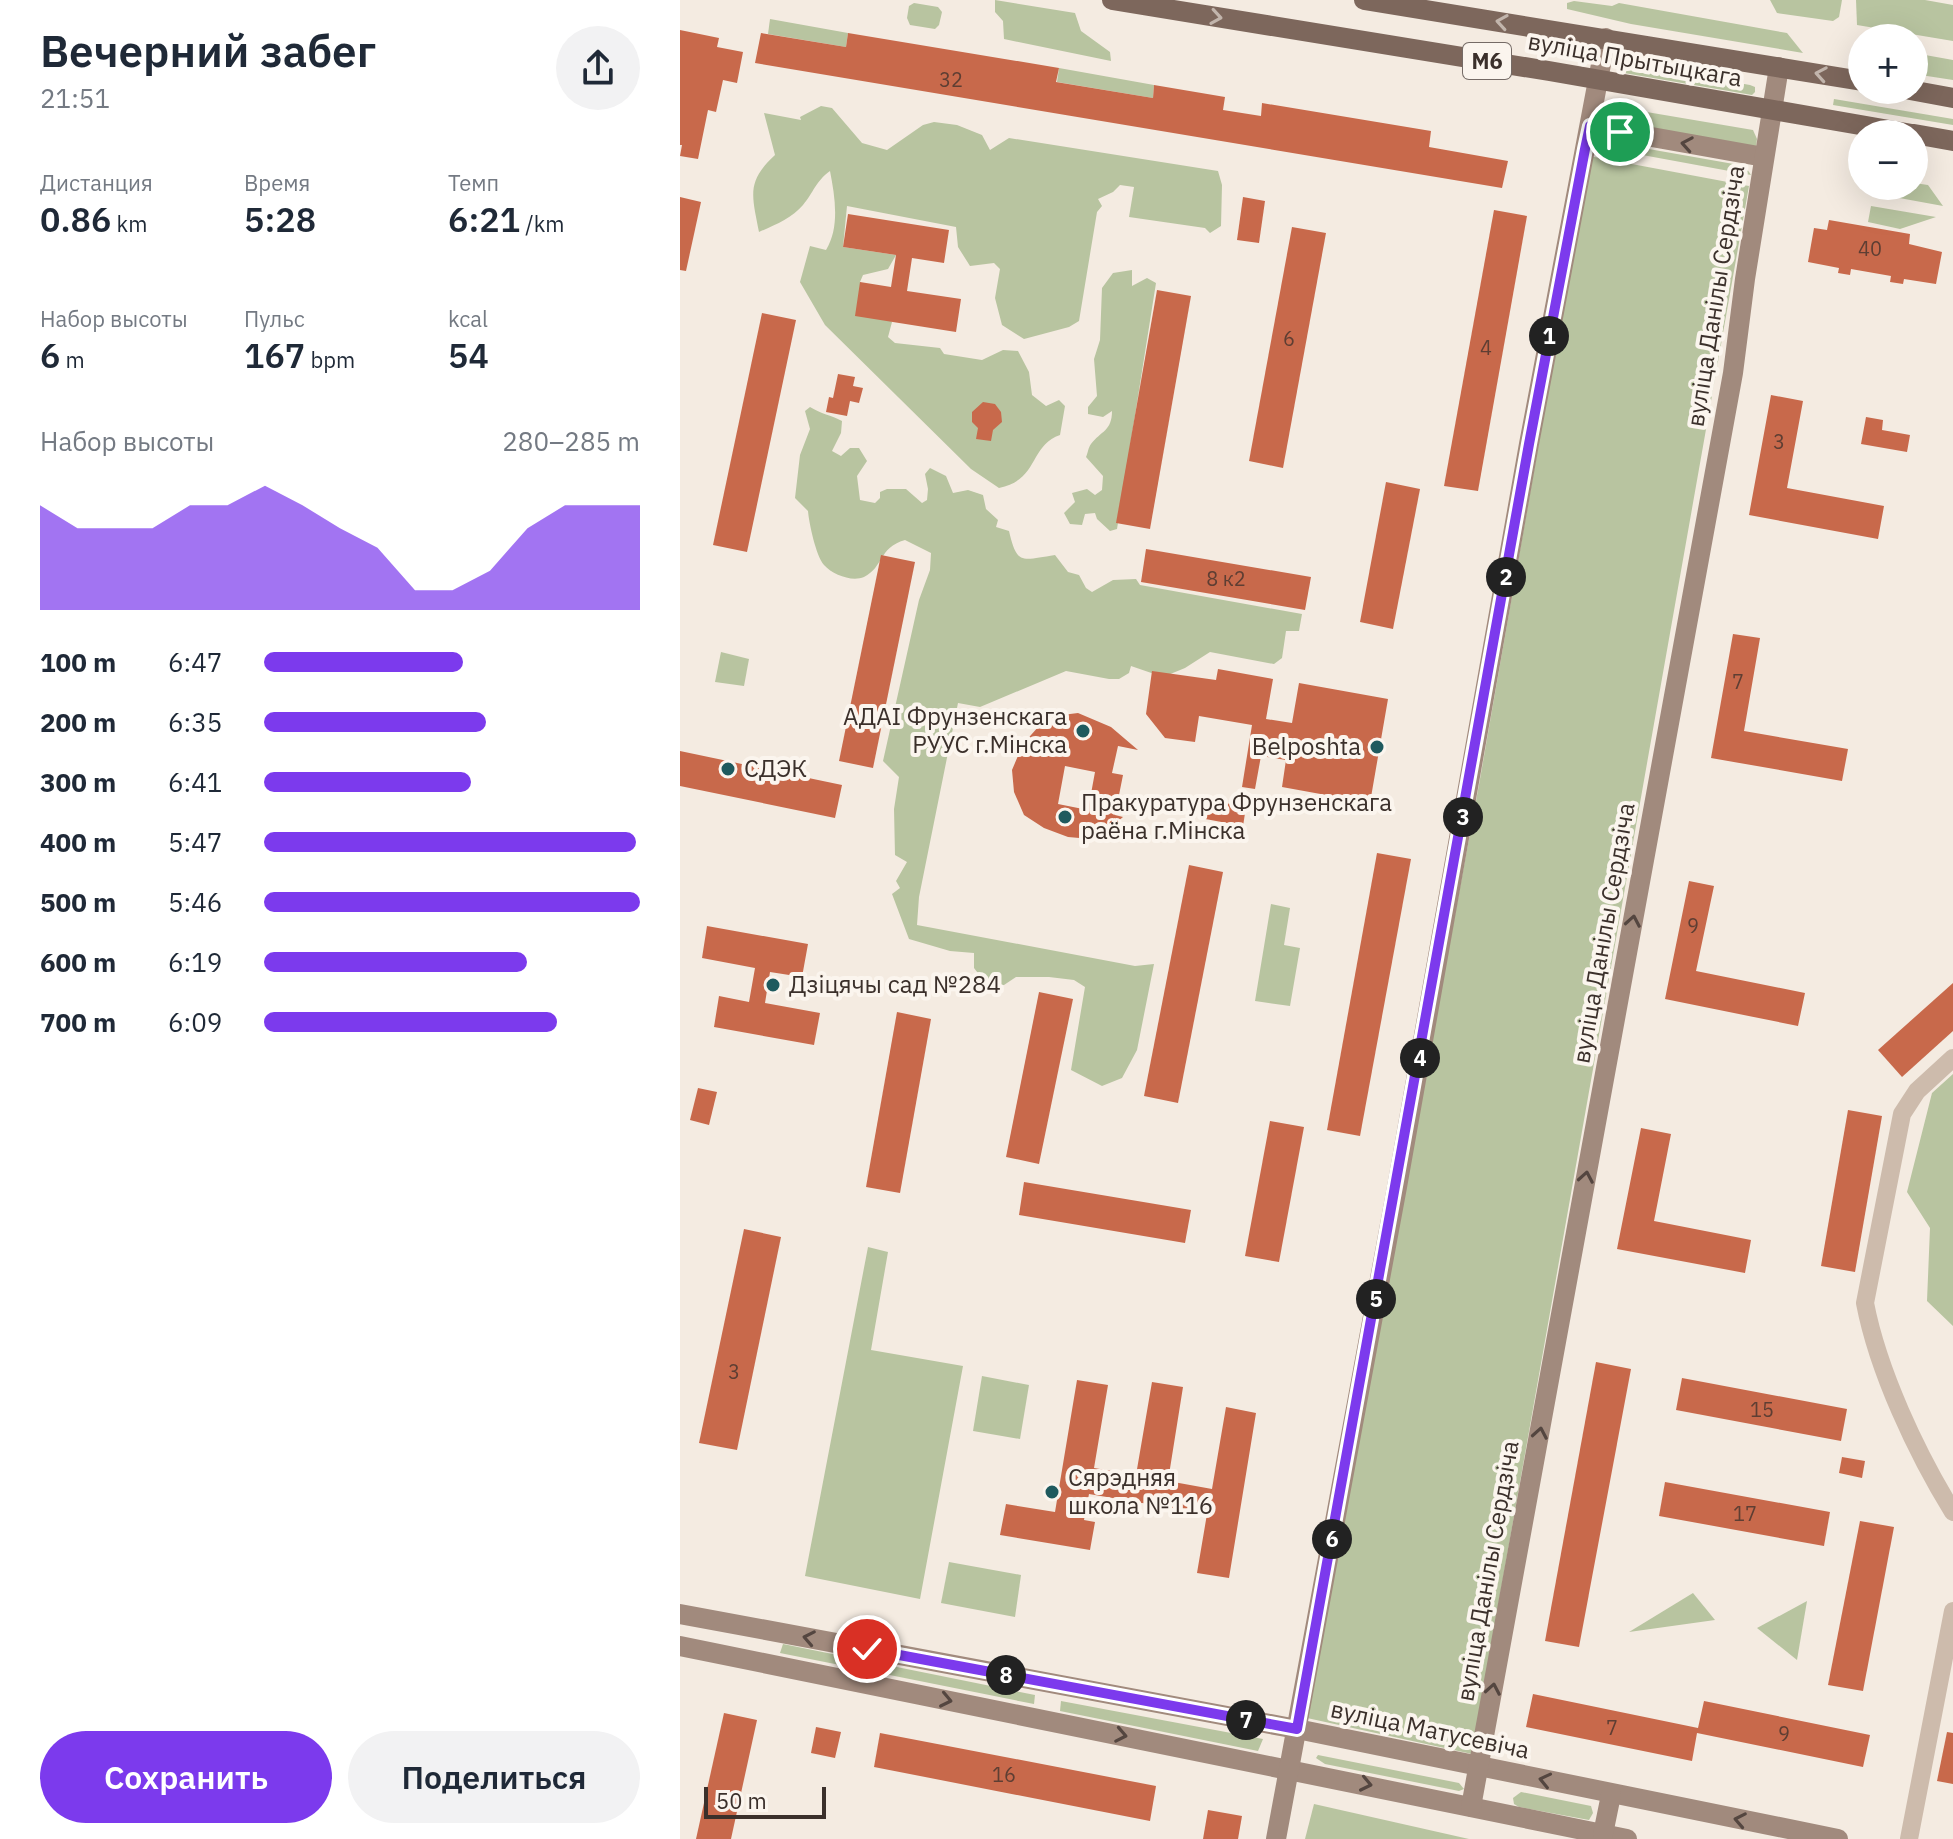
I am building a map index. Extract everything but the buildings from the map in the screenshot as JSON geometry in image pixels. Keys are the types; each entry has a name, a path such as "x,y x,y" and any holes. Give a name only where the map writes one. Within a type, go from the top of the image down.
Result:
{"main road":[{"name":"вуліца Прытыцкага","path":"1112,0 1848,123"},
{"name":"вуліца Прытыцкага","path":"1364,0 1848,79"},
{"path":"1928,93 1953,98"},
{"name":"вуліца Прытыцкага","path":"1928,137 1953,141"}],"street":[{"path":"1276,1839 1529,444 1606,38"},
{"name":"вуліца Данілы Сердзіча","path":"1471,1807 1733,373 1779,67"},
{"path":"1590,126 1764,157"},
{"path":"1953,1058 1917,1091 1902,1114 1865,1303 1870,1329 1900,1409 1932,1479 1953,1512"},
{"path":"1909,1839 1953,1611"},
{"name":"вуліца Матусевіча","path":"681,1615 1297,1729 1838,1839"},
{"path":"680,1646 1627,1839"},
{"path":"1044,1720 1051,1684"},
{"path":"1603,1834 1611,1795"}],"green space":[{"path":"995,0 1075,13 1081,31 1110,52 1111,61 1004,39 1003,21 995,12"},
{"path":"1770,0 1842,0 1839,17 1833,21 1777,13"},
{"path":"1856,0 1925,0 1953,5 1953,41 1928,37 1928,24 1857,24"},
{"path":"1574,1 1612,6 1619,3 1787,33 1803,53 1631,24 1567,9 1567,3"},
{"path":"914,3 938,7 942,12 935,29 910,25 907,18 909,6"},
{"path":"770,19 848,33 846,47 768,34"},
{"path":"1928,56 1953,60 1953,80 1928,76"},
{"path":"1629,64 1750,85 1755,87 1755,92 1752,95 1624,73 1622,67"},
{"path":"1059,68 1154,85 1153,98 1057,82"},
{"path":"1834,99 1848,101 1848,104 1953,119 1953,125 1928,120 1833,105"},
{"path":"821,106 832,108 862,143 887,150 923,125 934,122 957,125 982,135 990,150 1009,138 1218,171 1222,185 1221,226 1210,233 1205,228 1129,217 1134,187 1120,185 1098,199 1102,206 1097,212 1079,321 1069,327 1024,339 1002,325 995,298 1000,269 994,263 970,266 958,247 956,227 847,206 843,247 896,255 888,269 863,275 860,282 892,322 888,337 895,343 940,348 944,354 982,360 1003,350 1018,351 1029,372 1032,395 1046,406 1059,400 1065,406 1060,435 1043,447 1028,471 1012,484 999,488 971,469 825,325 800,282 810,246 826,250 833,232 835,201 830,171 799,210 759,232 753,198 755,181 775,155 764,113 801,120 800,117"},
{"path":"1623,108 1753,130 1756,147 1610,121 1611,113"},
{"path":"1609,142 1745,166 1751,175 1599,147"},
{"path":"1589,156 1749,186 1472,1754 1307,1718 1480,779"},
{"path":"1928,185 1943,206 1910,200 1928,200"},
{"path":"1871,206 1936,217 1900,229 1868,222"},
{"path":"1132,270 1132,286 1147,278 1156,283 1117,529 1110,531 1095,513 1085,514 1082,525 1070,524 1064,513 1075,502 1072,493 1087,489 1095,495 1102,490 1103,476 1086,457 1091,444 1108,427 1112,418 1112,411 1103,417 1088,414 1088,407 1097,396 1094,359 1100,340 1102,288 1113,273"},
{"path":"810,407 842,421 841,433 832,451 841,456 850,448 859,448 867,461 857,476 860,500 875,503 880,498 880,492 906,489 922,503 927,500 925,474 930,468 946,476 953,493 968,490 983,495 986,509 998,520 996,527 1009,531 1018,555 1028,559 1055,555 1068,572 1079,575 1092,592 1113,580 1136,579 1140,585 1302,614 1299,631 1286,631 1282,658 1274,664 1210,652 1163,677 1131,666 1129,673 1119,679 1066,671 980,707 958,703 919,897 917,925 1135,966 1154,964 1137,1050 1122,1078 1102,1086 1071,1070 1085,987 1074,980 1049,977 1016,977 1004,985 987,985 974,968 974,953 950,951 909,939 892,894 900,888 896,881 907,862 895,855 894,809 899,777 883,761 919,600 930,570 931,553 905,540 896,543 870,573 854,579 832,572 824,565 811,531 808,511 795,498 800,455 810,429 805,411"},
{"path":"721,652 749,659 744,686 715,682"},
{"path":"1271,904 1290,908 1284,945 1300,948 1290,1006 1255,1001"},
{"path":"1953,1074 1953,1326 1927,1301 1930,1228 1907,1192 1932,1093"},
{"path":"868,1247 888,1252 871,1350 963,1366 920,1599 805,1576"},
{"path":"982,1376 1029,1385 1020,1439 973,1431"},
{"path":"949,1562 1021,1575 1015,1617 941,1603"},
{"path":"1693,1593 1715,1620 1629,1632"},
{"path":"1807,1601 1797,1660 1757,1628"},
{"path":"783,1644 1035,1695 1034,1704 780,1653"},
{"path":"1061,1701 1263,1739 1258,1751 1060,1711"},
{"path":"1318,1755 1459,1783 1464,1789 1459,1791 1325,1764 1316,1758"},
{"path":"1521,1792 1591,1806 1593,1813 1589,1820 1519,1807 1514,1804 1513,1798"},
{"path":"1314,1804 1469,1839 1305,1839"}],"place":[{"name":"АДАІ Фрунзенскага РУУС г.Мінска","path":"1083,731"},
{"name":"Belposhta","path":"1377,747"},
{"name":"СДЭК","path":"728,769"},
{"name":"Пракуратура Фрунзенскага раёна г.Мінска","path":"1065,817"},
{"name":"Дзіцячы сад №284","path":"773,985"},
{"name":"Сярэдняя школа №116","path":"1052,1492"}],"route":[{"path":"867,1649 1297,1729 1585,149 1590,126 1620,132"}]}
